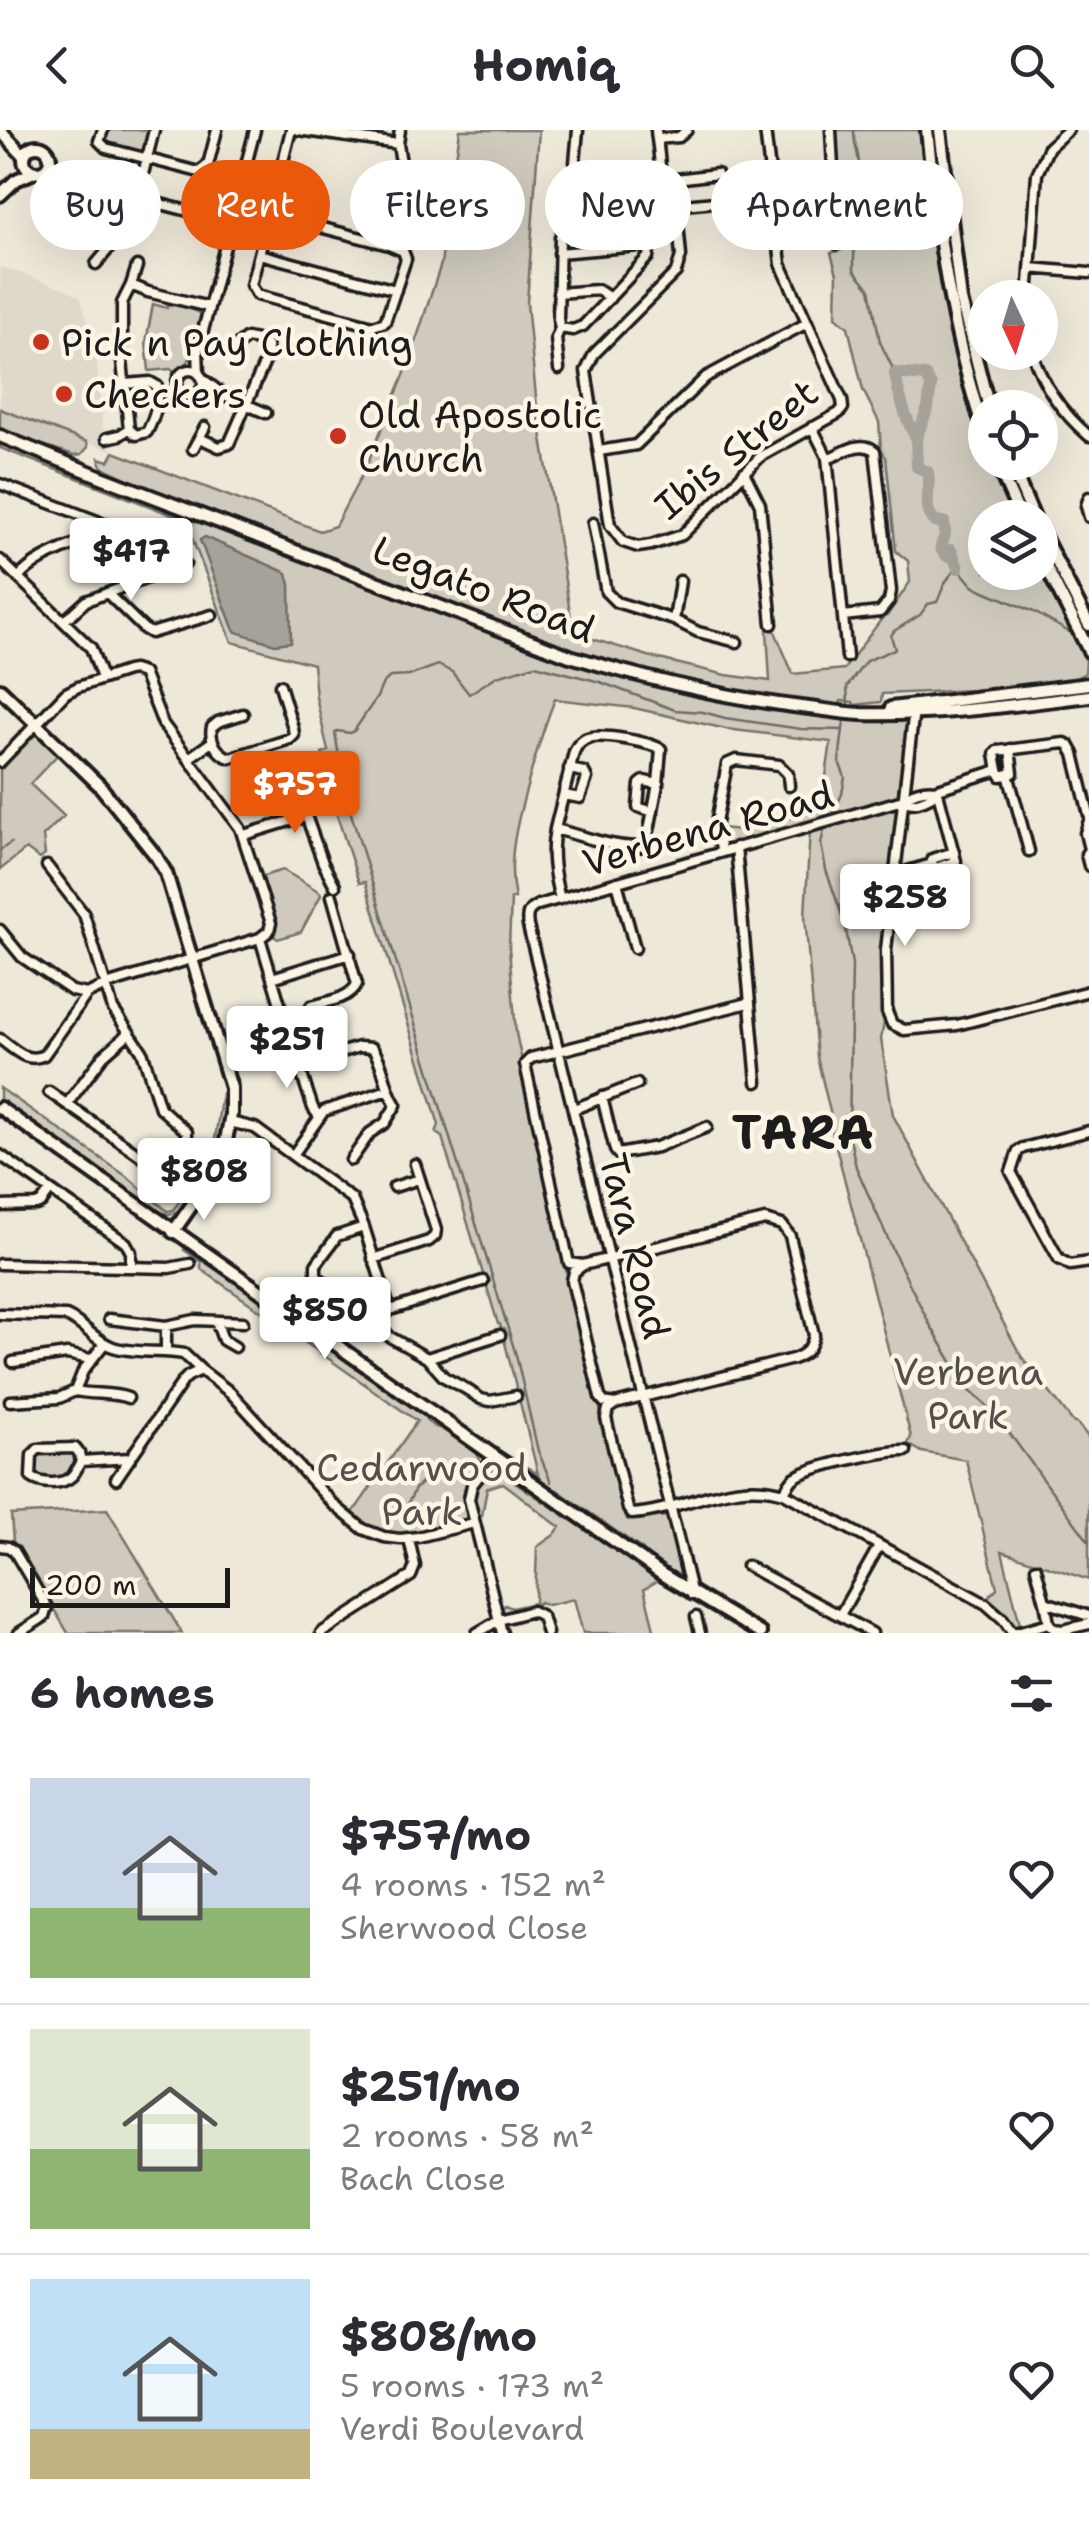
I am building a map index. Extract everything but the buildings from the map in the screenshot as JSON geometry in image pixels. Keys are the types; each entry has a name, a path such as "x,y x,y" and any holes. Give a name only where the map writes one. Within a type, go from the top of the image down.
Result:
{"street":[{"path":"103,130 99,139 103,147 194,172 203,171 208,165 217,130"},
{"path":"146,158 154,130"},
{"path":"247,160 255,130"},
{"path":"286,160 295,130 398,144"},
{"path":"400,130 401,160"},
{"path":"575,160 578,130"},
{"path":"658,160 656,134 679,137 686,130"},
{"name":"Ibis Street","path":"765,130 768,160"},
{"path":"831,130 832,160"},
{"path":"928,130 949,296 971,390"},
{"path":"940,130 955,261 968,327"},
{"path":"1029,280 1036,174 1049,147 1068,130"},
{"path":"5,133 44,148 50,159"},
{"path":"5,133 30,169"},
{"path":"16,180 27,150 33,146"},
{"path":"0,195 16,180 30,174"},
{"path":"96,264 107,250"},
{"path":"198,393 202,388 198,350 224,250"},
{"path":"259,250 251,285 257,295 373,326 381,325 387,318 406,259 403,250"},
{"path":"559,369 556,338 560,328 560,253 590,250"},
{"path":"560,328 579,328 646,261 649,250"},
{"name":"Ibis Street","path":"680,250 676,272 588,362 586,375 610,525 618,538 644,547 682,535 767,452 838,412 843,404 781,264 779,250"},
{"path":"258,254 396,290"},
{"path":"125,384 150,382 157,386 158,408 147,432 136,435 129,429 125,384 122,350 122,303 137,266"},
{"path":"1030,268 1089,272"},
{"path":"131,285 209,308"},
{"path":"558,293 598,290 610,298"},
{"path":"598,451 636,444 706,377 807,322"},
{"path":"200,438 227,446 268,354 262,341 243,339 238,345"},
{"path":"198,350 176,382 180,392 187,396 222,394"},
{"path":"182,372 189,370 222,394 266,413"},
{"path":"1039,370 1056,402 1089,436"},
{"path":"194,450 205,427"},
{"path":"812,427 827,457 846,657"},
{"path":"107,438 129,429"},
{"name":"Legato Road","path":"0,436 570,656 638,676 708,692 836,711 914,710 1089,696"},
{"path":"827,457 860,446 870,446 874,451 892,591 880,612 843,616"},
{"path":"744,472 760,504 772,624"},
{"path":"0,484 110,526 138,543"},
{"path":"1089,497 1089,517"},
{"path":"592,523 610,598 698,632 737,642"},
{"path":"18,578 38,559 89,539 110,526"},
{"path":"598,550 618,538"},
{"path":"0,560 91,648 102,678"},
{"path":"64,621 83,603 185,564"},
{"path":"1058,564 1089,625"},
{"path":"674,620 680,580"},
{"path":"1058,590 1089,651"},
{"path":"106,593 151,633 212,616"},
{"path":"0,762 70,690 133,670 143,673 161,720 236,820 271,922 269,931 260,938 86,994 72,992 22,957 0,930"},
{"name":"Legato Road","path":"914,710 1089,684"},
{"path":"243,714 211,729 221,754 230,758 292,737 280,685"},
{"path":"0,689 100,786 162,864 194,959 232,1088 230,1122 222,1162 173,1232"},
{"path":"914,710 885,960 887,1012 892,1024 904,1030 957,1025 1089,991"},
{"path":"555,830 642,848 648,844 661,749 593,736 574,752 555,830 553,863 560,899"},
{"path":"190,758 213,741"},
{"path":"1030,851 996,752 1065,743 1074,754 1089,818 1085,833 1089,866"},
{"path":"1003,772 1014,771 1010,749"},
{"path":"722,852 715,828 727,764 736,760 779,765 788,774 789,786"},
{"path":"564,795 580,798 586,778 584,772 570,769"},
{"name":"Verbena Road","path":"529,910 903,800 909,794 1003,772"},
{"path":"291,774 335,886"},
{"path":"653,812 638,807 640,784 658,784"},
{"path":"908,871 955,862 936,790"},
{"path":"244,836 306,816"},
{"path":"736,848 756,1082"},
{"path":"46,866 84,914 115,1014 142,1052 160,1108 187,1132 187,1144 171,1166 151,1164 49,1092"},
{"path":"617,882 635,948"},
{"path":"311,1006 347,995 356,990 358,981 332,896"},
{"name":"Tara Road","path":"529,910 528,926 692,1595"},
{"path":"260,938 319,1117"},
{"path":"272,978 350,954"},
{"path":"72,992 76,1009"},
{"path":"0,1039 23,1056 36,1059 44,1055 86,994"},
{"path":"583,1266 568,1260 526,1062 748,1002"},
{"path":"67,1104 103,1056 128,1034"},
{"path":"325,1057 359,1047 372,1048 396,1108 385,1123 370,1133 351,1160"},
{"path":"574,1109 638,1084"},
{"path":"292,1155 328,1109 388,1090"},
{"path":"602,1097 618,1154 657,1147 708,1127"},
{"path":"0,1108 692,1595 760,1633"},
{"path":"230,1122 255,1128 349,1196 364,1226 390,1310"},
{"path":"1089,1132 1022,1148 1010,1172 1059,1259 1070,1266 1089,1262"},
{"path":"0,1155 126,1243 132,1255 131,1267"},
{"path":"373,1259 434,1238 436,1230 415,1164"},
{"path":"394,1186 420,1179"},
{"path":"0,1206 36,1206 50,1191"},
{"path":"615,1404 600,1397 572,1281 574,1272 583,1266 765,1220 782,1225 790,1236 814,1335 810,1348 793,1359 615,1404 608,1409 606,1418 630,1512 672,1507 751,1487 784,1492 986,1604 1013,1633 1049,1623"},
{"path":"332,1288 316,1276 316,1265 339,1234 364,1226"},
{"path":"0,1264 174,1268 190,1264"},
{"path":"483,1280 390,1310 382,1319 383,1331 428,1358 444,1377 481,1399 516,1396"},
{"path":"0,1314 66,1316 104,1344 180,1353 192,1359 239,1401 350,1520 376,1535 409,1538 474,1523"},
{"path":"109,1319 166,1326 186,1321 243,1322"},
{"path":"216,1322 223,1340 235,1347"},
{"path":"166,1326 166,1352"},
{"path":"428,1358 500,1335"},
{"path":"75,1391 90,1359 104,1344"},
{"path":"13,1362 67,1354 90,1359"},
{"path":"116,1479 182,1382 201,1370"},
{"path":"10,1401 59,1398 75,1391 128,1398"},
{"path":"75,1448 81,1461 66,1481 41,1483 31,1478 32,1455 38,1450 75,1448"},
{"path":"784,1492 793,1479 807,1472 886,1452 906,1451"},
{"path":"495,1456 470,1490 469,1499 502,1633"},
{"path":"81,1461 130,1458"},
{"path":"321,1633 411,1576 415,1564 409,1538"},
{"path":"0,1546 14,1551 47,1607 44,1617 19,1633"},
{"path":"840,1615 879,1546"},
{"path":"747,1566 872,1633"},
{"path":"1036,1568 1049,1623 1057,1631 1089,1624"},
{"path":"1046,1602 1089,1616"},
{"path":"477,1633 499,1620 535,1611 542,1616 547,1633"},
{"path":"696,1618 700,1633"}],"shaded area":[{"path":"0,266 80,297 95,348 104,437 113,451 0,409"},
{"path":"205,537 287,573 291,642 275,644 236,632 200,540"}],"green space":[{"path":"106,130 151,130 146,151 142,154 107,145 102,140"},
{"path":"460,130 539,130 527,303 537,407 571,618 589,638 726,675 770,681 767,630 774,629 793,674 844,669 910,582 908,561 896,551 879,422 863,390 848,327 836,317 837,274 831,253 936,250 968,396 968,480 999,480 1007,500 968,500 968,590 1051,590 1086,661 1085,673 1072,680 882,694 881,702 854,705 841,701 839,706 737,695 638,671 540,638 153,491 102,467 99,458 109,461 114,452 320,531 335,526 365,469 407,368 443,250 525,250 525,160 456,160"},
{"path":"833,130 923,130 926,160 835,160"},
{"path":"153,304 182,307 203,315 193,354 175,372 149,371 146,342"},
{"path":"0,409 87,442 88,447 82,454 74,455 0,431"},
{"path":"0,441 571,662 715,701 784,711 902,718 908,726 901,793 896,798 729,846 720,839 722,828 741,830 821,810 831,742 726,729 634,708 555,699 522,805 513,851 515,898 511,899 509,947 516,1033 566,1270 627,1519 670,1516 682,1576 677,1577 655,1563 643,1550 499,1450 538,1474 500,1324 442,1137 436,1133 439,1125 365,882 359,883 332,800 322,753 328,751 313,664 232,642 185,520 0,448"},
{"path":"36,734 60,752 30,784 64,816 43,836 45,855 40,859 26,849 0,870 0,767"},
{"name":"Verbena Park","path":"894,806 899,814 882,956 885,1017 881,1039 893,1115 1021,1356 1089,1438 1089,1580 1002,1551 1020,1624 1012,1625 985,1600 997,1588 966,1460 922,1452 908,1444 911,1437 832,1131 817,1057 805,916 810,829"},
{"path":"283,870 321,895 301,932 278,939 272,935 274,922 260,877"},
{"path":"0,1088 129,1178 167,1211 173,1210 210,1160 222,1093 228,1092 216,1160 184,1205 168,1214 126,1190 0,1101"},
{"name":"Cedarwood Park","path":"186,1247 424,1413 431,1424 476,1452 480,1460 464,1489 465,1520 436,1531 408,1535 380,1531 353,1518 352,1514 417,1421 201,1269 201,1262 184,1250"},
{"path":"72,1449 77,1452 77,1463 67,1478 35,1478 35,1453"},
{"path":"492,1475 512,1480 659,1580 644,1589 655,1633 583,1633 574,1599 548,1605 540,1602 509,1614 501,1610 505,1605 512,1608 535,1603 537,1547 560,1527 503,1483 487,1488 482,1516 478,1514 476,1491"},
{"path":"107,1509 182,1633 68,1633 13,1541 11,1515"}],"waterway":[{"path":"854,130 858,173 873,200 871,212 857,234 854,270 870,289 880,342 895,373"},
{"path":"916,438 895,373 925,376 931,385 928,408 916,438 917,467 928,472 931,516 935,522 944,522 941,550 947,556 951,550 958,568"},
{"path":"848,703 847,687 866,661 895,649 891,636 894,631 920,615 928,604 937,602 958,568 973,586 1069,632"},
{"path":"551,1482 538,1451 516,1355 346,797 335,733 354,731 390,677 409,676 438,665 452,672 469,694 497,676 535,665 600,682 675,710 801,729 842,730"},
{"path":"834,812 845,777 839,762 844,721"},
{"path":"824,830 821,844 826,870 845,924 852,964 849,1134 856,1167 929,1323 969,1390 994,1412 1089,1542"},
{"path":"0,850 11,843"},
{"path":"384,1520 404,1512 415,1489 436,1469"}],"place":[{"name":"Pick n Pay Clothing","path":"41,342"},
{"name":"Checkers","path":"64,394"},
{"name":"Old Apostolic Church","path":"338,436"}],"district":[{"name":"TARA","path":"804,1132"}]}
